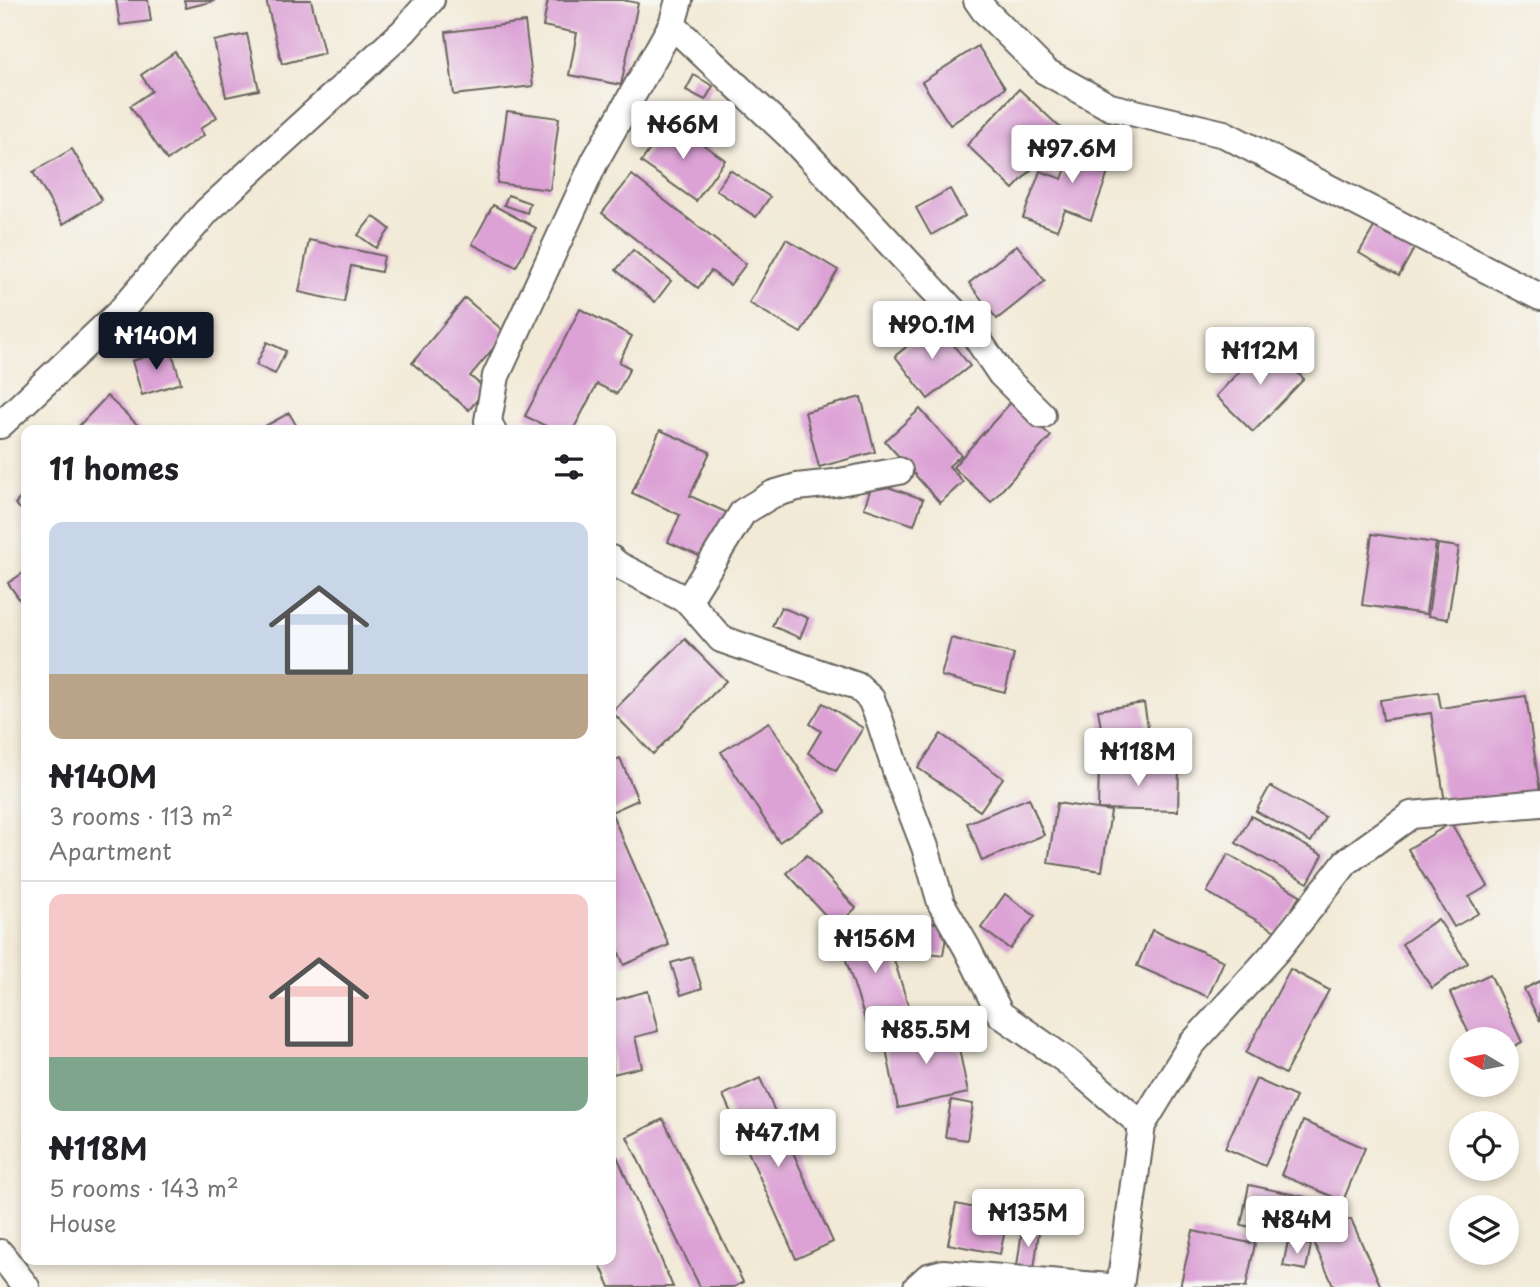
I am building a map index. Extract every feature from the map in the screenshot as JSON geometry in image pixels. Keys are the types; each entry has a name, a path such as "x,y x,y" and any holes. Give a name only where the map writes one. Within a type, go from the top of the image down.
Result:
{"street":[{"path":"0,425 120,313 207,211 404,31 431,0"},
{"path":"977,0 1045,71 1110,107 1224,134 1540,297"},
{"path":"490,425 488,421 496,376 595,162 675,12 972,331 1001,374 1042,415"},
{"path":"688,601 743,512 773,494 797,487 899,471"},
{"path":"616,563 688,601 721,639 857,686 871,699 925,847 941,903 1000,1014 1068,1061 1142,1125"},
{"path":"1120,1287 1142,1125 1191,1045 1278,949 1346,862 1411,816 1540,803"},
{"path":"0,1253 26,1287"},
{"path":"917,1287 928,1277 943,1273 1109,1287"}],"building":[{"path":"116,0 148,0 151,21 120,25"},
{"path":"184,0 214,0 214,1 186,8"},
{"path":"266,0 311,0 324,53 282,64"},
{"path":"548,0 622,0 638,3 621,85 569,75 577,33 543,26"},
{"path":"525,22 533,86 454,95 446,32"},
{"path":"247,34 259,90 226,97 214,41"},
{"path":"978,46 1005,88 950,125 922,82"},
{"path":"175,52 217,117 200,129 204,135 167,160 130,106 152,91 141,75"},
{"path":"694,75 713,86 705,100 686,90"},
{"path":"1019,89 1066,133 1013,189 967,145"},
{"path":"507,111 559,118 550,190 497,183"},
{"path":"670,121 725,160 696,201 641,162"},
{"path":"1079,134 1117,148 1091,220 1065,210 1057,230 1023,218 1040,171 1062,179"},
{"path":"72,149 102,200 63,224 33,172"},
{"path":"730,170 770,197 756,217 716,190"},
{"path":"632,175 746,264 730,285 711,271 698,288 602,213"},
{"path":"950,189 965,216 931,235 916,208"},
{"path":"508,195 530,203 527,213 504,205"},
{"path":"493,205 536,228 516,267 472,244"},
{"path":"373,216 390,229 376,248 358,235"},
{"path":"1377,222 1416,245 1399,276 1359,253"},
{"path":"786,239 838,270 801,333 749,303"},
{"path":"309,240 384,256 381,272 351,266 344,302 299,292"},
{"path":"1017,245 1045,281 997,319 969,283"},
{"path":"633,250 671,281 655,302 616,270"},
{"path":"465,298 506,333 470,376 486,389 469,410 412,363"},
{"path":"580,309 632,336 619,362 630,368 617,394 597,384 576,425 544,425 525,416"},
{"path":"936,323 970,366 928,399 895,356"},
{"path":"267,342 286,351 275,374 256,365"},
{"path":"1266,343 1304,379 1253,432 1216,396"},
{"path":"171,349 181,383 142,395 132,361"},
{"path":"107,396 138,425 80,425"},
{"path":"861,397 875,452 819,467 805,412"},
{"path":"1012,401 1051,436 991,502 953,467"},
{"path":"920,409 961,455 949,466 963,482 940,503 885,441"},
{"path":"289,413 296,425 267,425"},
{"path":"660,430 710,452 690,496 728,513 708,560 668,542 680,515 632,493"},
{"path":"873,482 923,499 914,525 864,508"},
{"path":"21,497 21,509 15,504"},
{"path":"1372,534 1436,543 1426,614 1362,605"},
{"path":"1438,544 1459,547 1448,619 1428,616"},
{"path":"21,574 21,602 8,583"},
{"path":"781,607 808,618 800,638 772,626"},
{"path":"951,638 1014,654 1005,692 941,676"},
{"path":"685,639 726,681 653,754 616,716 616,708"},
{"path":"1438,692 1441,708 1526,696 1540,792 1446,809 1431,713 1383,720 1380,700"},
{"path":"823,703 863,728 836,771 808,753 821,731 810,724"},
{"path":"1144,703 1151,745 1105,752 1098,710"},
{"path":"769,722 826,811 779,842 721,752"},
{"path":"941,734 1003,778 980,811 918,768"},
{"path":"620,758 638,800 616,810 616,760"},
{"path":"1099,765 1179,767 1178,811 1098,809"},
{"path":"1270,786 1325,817 1311,842 1256,811"},
{"path":"1029,798 1044,835 982,861 967,823"},
{"path":"1057,803 1111,811 1102,871 1048,863"},
{"path":"1251,816 1323,855 1308,883 1236,843"},
{"path":"616,823 669,945 624,965 616,946"},
{"path":"1451,823 1488,886 1469,897 1479,913 1454,927 1408,849"},
{"path":"1228,854 1300,895 1279,933 1207,892"},
{"path":"807,855 856,908 836,927 787,873"},
{"path":"1005,894 1035,916 1010,949 981,928"},
{"path":"1438,919 1468,963 1432,988 1402,944"},
{"path":"925,921 948,925 943,955 920,952"},
{"path":"884,927 909,1008 866,1022 840,942"},
{"path":"1152,930 1224,961 1208,997 1137,966"},
{"path":"692,957 702,988 681,995 671,963"},
{"path":"1290,969 1329,990 1285,1074 1246,1053"},
{"path":"1490,974 1515,1027 1466,1027 1450,993"},
{"path":"1540,981 1540,1022 1524,989"},
{"path":"648,991 658,1031 635,1037 642,1067 616,1073 616,1000"},
{"path":"954,1024 968,1093 898,1108 884,1039"},
{"path":"760,1078 833,1242 796,1259 723,1095"},
{"path":"1256,1079 1296,1097 1265,1166 1225,1148"},
{"path":"951,1100 973,1104 967,1140 945,1137"},
{"path":"663,1119 743,1282 734,1287 700,1287 627,1137"},
{"path":"1303,1121 1365,1148 1343,1201 1281,1175"},
{"path":"616,1156 673,1287 610,1287 600,1265 616,1265"},
{"path":"1249,1185 1315,1199 1307,1238 1241,1225"},
{"path":"956,1204 1008,1215 1000,1254 948,1244"},
{"path":"1351,1219 1381,1287 1334,1287 1311,1237"},
{"path":"1022,1230 1039,1232 1034,1269 1017,1266"},
{"path":"1193,1231 1255,1244 1246,1287 1180,1287"},
{"path":"1288,1241 1311,1245 1306,1270 1283,1266"}]}
